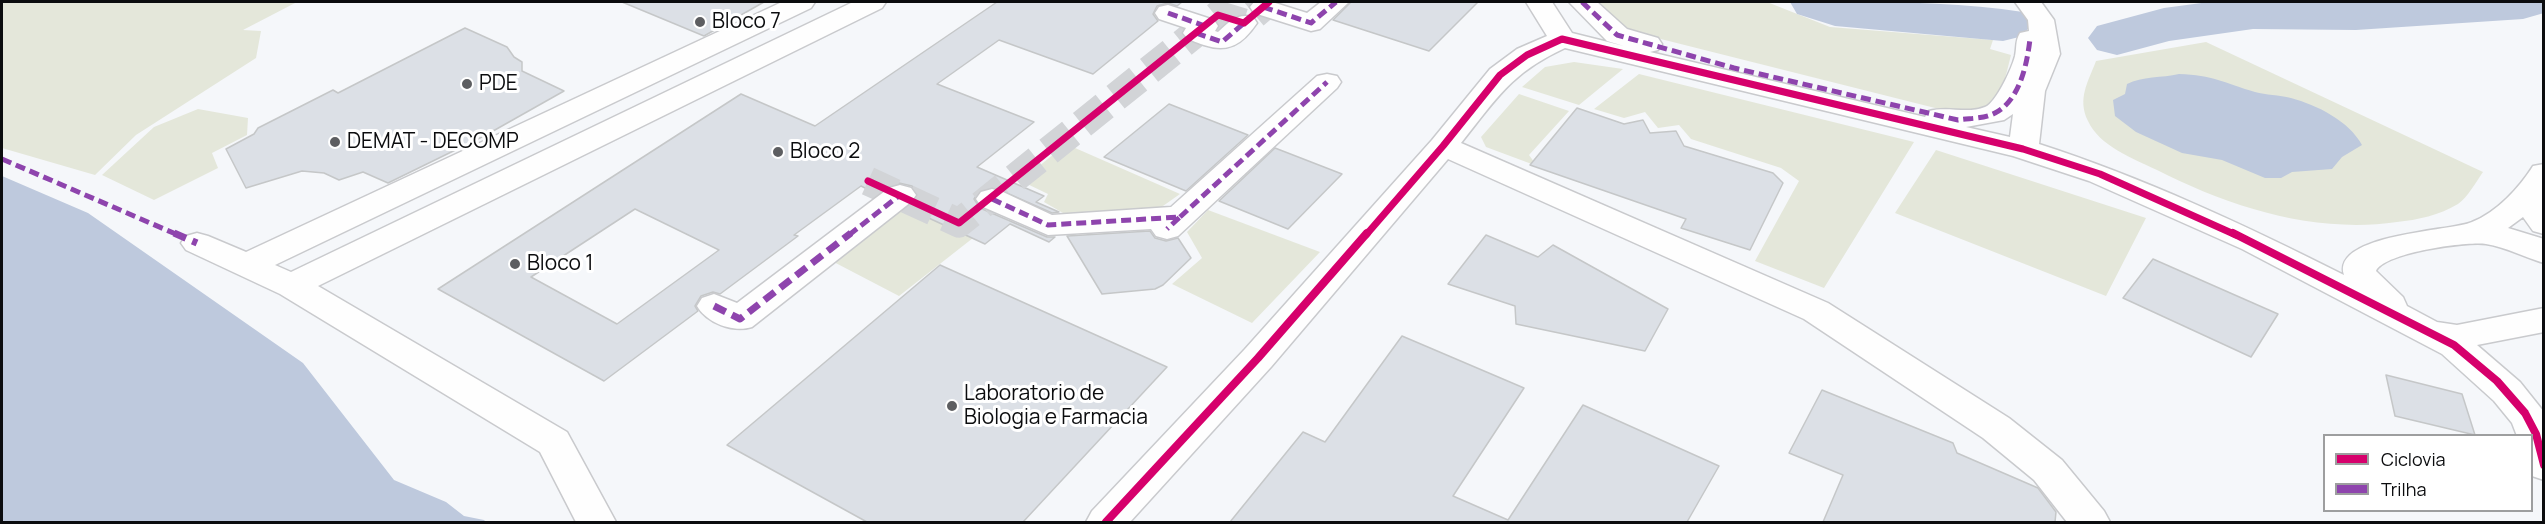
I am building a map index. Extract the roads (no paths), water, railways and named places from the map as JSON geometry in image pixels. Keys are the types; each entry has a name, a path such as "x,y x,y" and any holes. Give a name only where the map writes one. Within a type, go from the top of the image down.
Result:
{"street":[{"path":"247,265 802,2"},
{"path":"292,286 377,242 873,2"},
{"path":"1167,13 1222,42 1253,15 1311,23 1336,2"},
{"path":"1539,2 1549,23 1562,39 2023,149 2100,174 2253,243 2399,319 2435,334 2457,337 2476,335 2544,320"},
{"path":"1582,2 1617,35 1734,68 1958,120 1994,114 2006,106 2029,56 2030,39"},
{"path":"2023,149 2031,91 2046,54 2041,20 2028,2"},
{"path":"1106,522 1257,358 1443,146 1500,75 1527,55 1562,39"},
{"path":"992,198 1048,225 1173,223 1327,82"},
{"path":"1443,146 1816,311 1996,428 2048,470 2090,522"},
{"path":"714,306 740,320 900,195"},
{"path":"2479,233 2538,199"},
{"path":"2359,272 2361,264 2367,258 2387,249 2479,233 2509,238 2544,252"},
{"path":"197,243 292,286 554,442 596,522"},
{"path":"2253,243 2359,272 2369,286 2390,304 2480,366 2518,405 2532,426 2544,465"}],"water":[{"path":"2179,74 2210,78 2255,92 2291,98 2311,105 2341,121 2362,145 2342,157 2332,169 2292,172 2281,178 2265,178 2222,160 2182,153 2136,132 2115,116 2113,100 2125,94 2127,84 2146,78"},
{"path":"2,176 88,213 303,363 394,480 446,502 464,516 486,522 2,522"}],"waterway":[{"path":"1817,2 1835,9 2003,24"},
{"path":"2117,38 2164,25 2253,12 2356,13 2523,2"}],"tunnel":[{"path":"868,181 959,223 1218,15 1244,23 1269,2"}],"place":[{"name":"Bloco 7","path":"700,22"},
{"name":"PDE","path":"467,84"},
{"name":"DEMAT - DECOMP","path":"335,142"},
{"name":"Bloco 2","path":"778,152"},
{"name":"Bloco 1","path":"515,264"},
{"name":"Laboratorio de Biologia e Farmacia","path":"952,406"}]}
